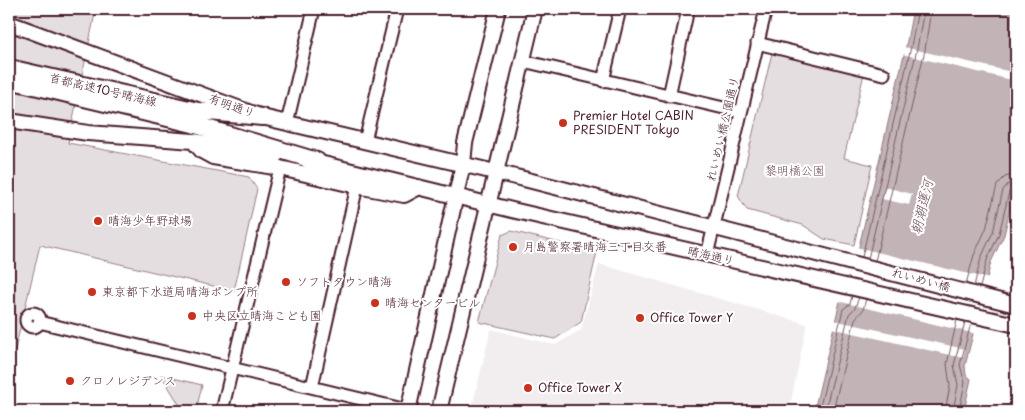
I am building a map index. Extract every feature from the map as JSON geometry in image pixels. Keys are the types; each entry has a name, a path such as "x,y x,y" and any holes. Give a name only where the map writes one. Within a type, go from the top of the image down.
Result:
{"highway":[{"name":"首都高速10号晴海線","path":"9,68 195,117"},
{"name":"首都高速10号晴海線","path":"9,80 195,117"},
{"path":"195,117 262,117"},
{"path":"195,117 317,161"}],"main road":[{"path":"409,411 463,164 465,143 498,9"},
{"path":"439,411 536,9"},
{"name":"有明通り","path":"9,23 262,117 463,164"},
{"path":"9,121 88,134 193,141 317,161 455,196"},
{"path":"193,141 202,151 213,157 280,168 404,195 420,187"},
{"path":"463,164 713,227"},
{"name":"晴海通り","path":"455,196 847,288"},
{"name":"れいめい橋","path":"713,227 1016,304"},
{"name":"れいめい橋","path":"847,288 1016,325"}],"street":[{"path":"286,123 314,9"},
{"path":"365,141 397,9"},
{"path":"603,81 620,9"},
{"path":"669,96 688,9"},
{"name":"れいめい橋公園通り","path":"707,255 757,43 763,9"},
{"path":"757,43 884,74"},
{"path":"523,61 741,112"},
{"path":"222,411 280,168"},
{"path":"312,387 357,186"},
{"path":"39,322 409,411"}],"shaded area":[{"path":"599,264 807,324 789,411 471,411 491,329 555,345 581,330"}],"green space":[{"path":"15,9 96,9 68,143 249,177 257,189 234,291 40,245 9,375 9,35"},
{"name":"黎明橋公園","path":"772,53 864,74 844,158 872,165 854,245 824,239 803,225 747,210 738,196"},
{"path":"511,231 597,252 581,322 555,339 479,322 502,235"},
{"path":"161,375 202,385 196,411 172,411 179,404"}],"water":[{"name":"朝潮運河","path":"913,9 1016,9 1016,183 1004,235 991,262 965,366 966,375 971,379 964,411 814,411 840,301 846,302"}],"pier":[{"path":"904,47 1016,73 1016,81 902,54"},
{"path":"885,187 912,194 909,205 882,199"},
{"path":"856,247 990,279 976,334 837,301 839,298 844,299"},
{"path":"833,320 965,349 963,358 831,328"}],"place":[{"name":"Premier Hotel CABIN PRESIDENT Tokyo","path":"563,123"},
{"name":"晴海少年野球場","path":"98,221"},
{"name":"月島警察署晴海三丁目交番","path":"513,247"},
{"name":"ソフトタウン晴海","path":"286,282"},
{"name":"東京都下水道局晴海ポンプ所","path":"92,292"},
{"name":"晴海センタービル","path":"375,303"},
{"name":"中央区立晴海こども園","path":"192,316"},
{"name":"Office Tower Y","path":"640,318"},
{"name":"クロノレジデンス","path":"70,381"},
{"name":"Office Tower X","path":"528,388"}]}
